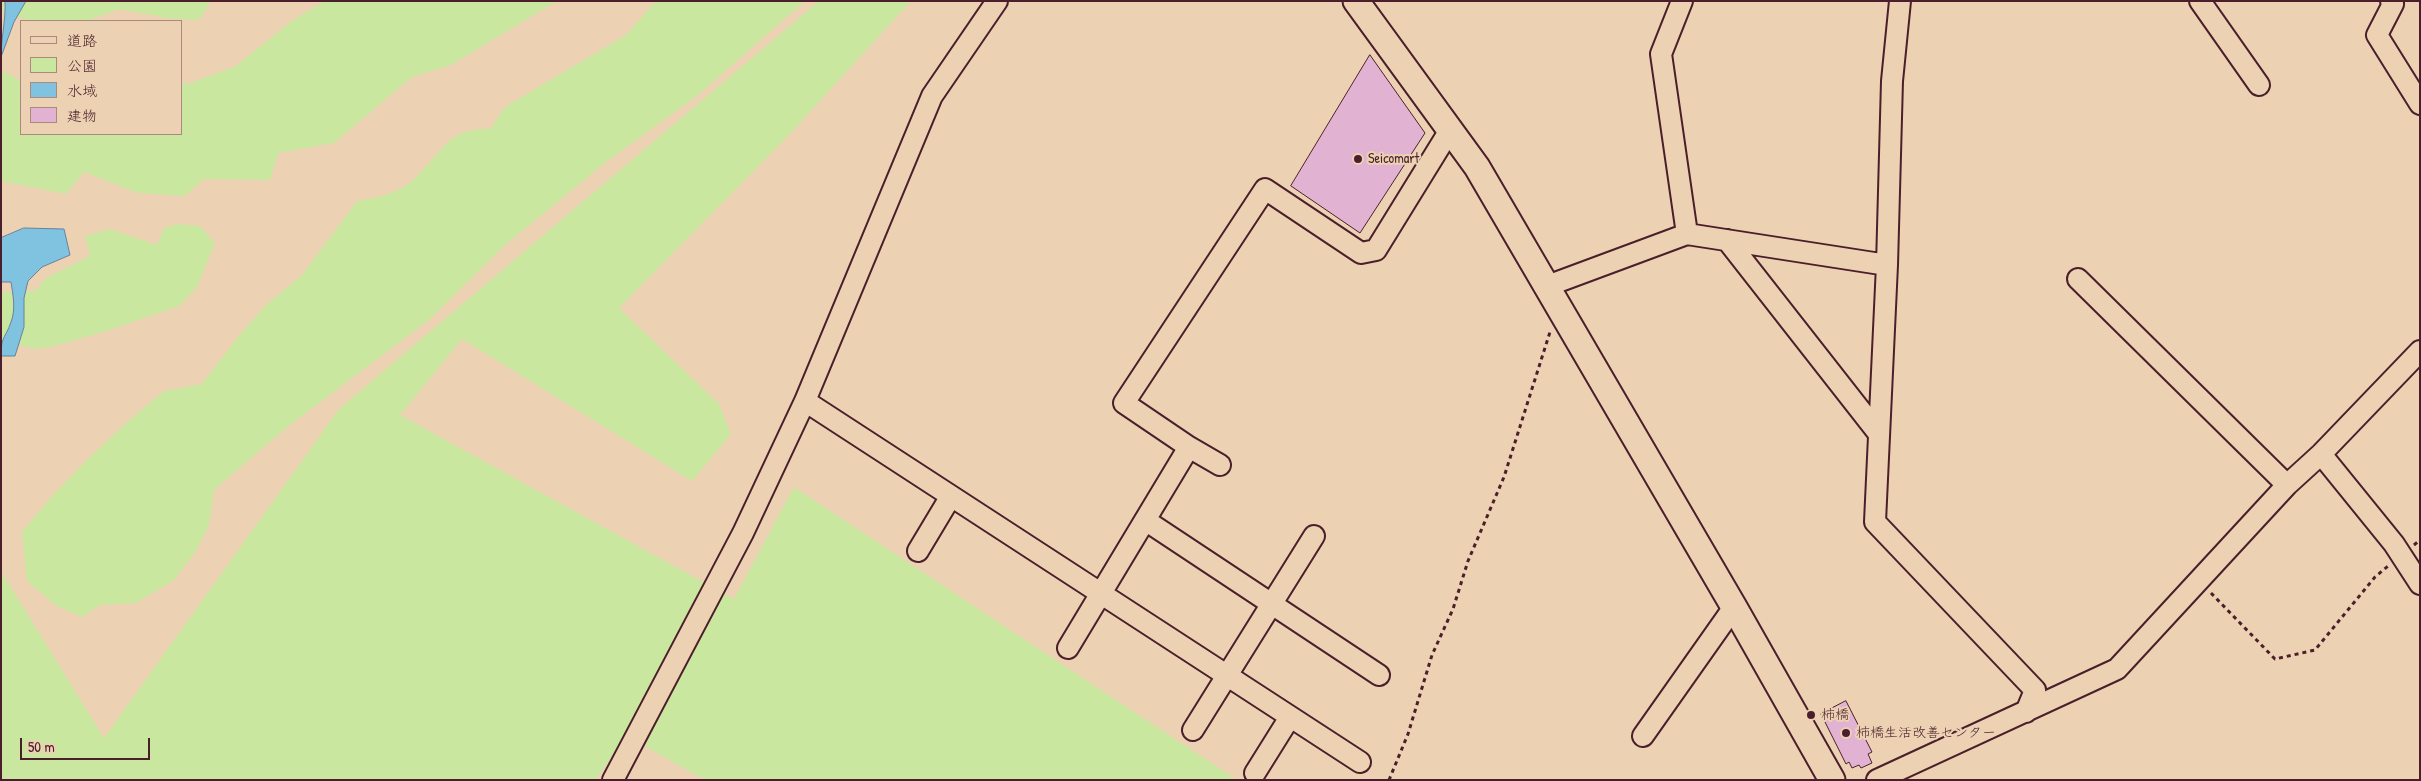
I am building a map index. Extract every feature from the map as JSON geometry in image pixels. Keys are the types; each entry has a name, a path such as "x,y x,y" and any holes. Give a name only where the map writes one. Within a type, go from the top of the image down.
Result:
{"street":[{"path":"613,780 743,533 805,401 932,96 997,1"},
{"path":"1356,1 1477,167 1734,607 1832,780"},
{"path":"1682,1 1661,54 1687,234"},
{"path":"1900,1 1892,81 1887,265 1875,522 2035,690 2026,712"},
{"path":"2200,1 2259,85"},
{"path":"2391,1 2393,4 2377,35 2420,104"},
{"path":"1220,464 1189,447 1124,403 1265,189 1361,253 1376,250 1450,130"},
{"path":"1552,295 1687,234 1887,265"},
{"path":"1727,240 1879,434"},
{"path":"2078,279 2287,485"},
{"path":"1877,780 2117,669 2287,485 2321,454 2420,351"},
{"path":"805,401 1360,762"},
{"path":"1068,648 1189,447"},
{"path":"2321,454 2401,555 2420,584"},
{"path":"918,551 951,496"},
{"path":"1145,520 1379,675"},
{"path":"1193,730 1314,536"},
{"path":"1643,736 1734,607"},
{"path":"1255,774 1290,717"}],"path":[{"path":"1389,780 1408,734 1432,655 1453,609 1468,561 1504,477 1552,295"},
{"path":"2199,580 2275,659 2315,650 2375,577 2420,540"}],"green space":[{"path":"1,1 211,1 199,20 166,18 120,9 89,20 28,20 1,11"},
{"path":"325,1 557,1 451,65 412,77 334,143 278,153 270,180 204,179 185,196 138,193 84,172 66,194 1,181 1,74 5,72 20,80 20,135 182,135 182,84 191,83 236,66 293,20"},
{"path":"656,1 805,1 698,95 606,162 505,245 430,319 286,428 214,490 209,525 196,551 174,580 136,603 100,605 82,617 55,605 27,581 22,532 52,496 127,422 164,391 202,384 237,338 265,306 302,275 357,201 387,194 408,184 454,137 464,132 490,129 505,107 626,35"},
{"path":"819,1 911,1 786,138 619,308 719,404 731,434 692,481 462,339 400,415 734,599 794,487 1237,780 705,780 627,736 595,780 1,780 1,571 104,738 339,409"},
{"path":"177,224 200,226 215,243 197,287 179,306 55,346 36,349 1,340 1,292 35,291 46,278 90,256 85,236 110,229 157,245 164,228"}],"water":[{"path":"5,1 26,1 14,22 1,57 5,15"},
{"path":"24,228 64,229 70,255 42,267 28,281 24,298 24,327 15,356 1,356 3,341 13,317 14,307 11,282 1,282 1,238"}],"building":[{"name":"Seicomart","path":"1370,55 1425,133 1360,233 1291,186"},
{"name":"柿橋生活改善センター","path":"1846,701 1872,752 1868,754 1872,763 1861,768 1859,765 1852,768 1849,762 1846,764 1821,714"}],"place":[{"name":"Seicomart","path":"1358,159"},
{"name":"柿橋","path":"1811,715"},
{"name":"柿橋生活改善センター","path":"1846,733"}]}
